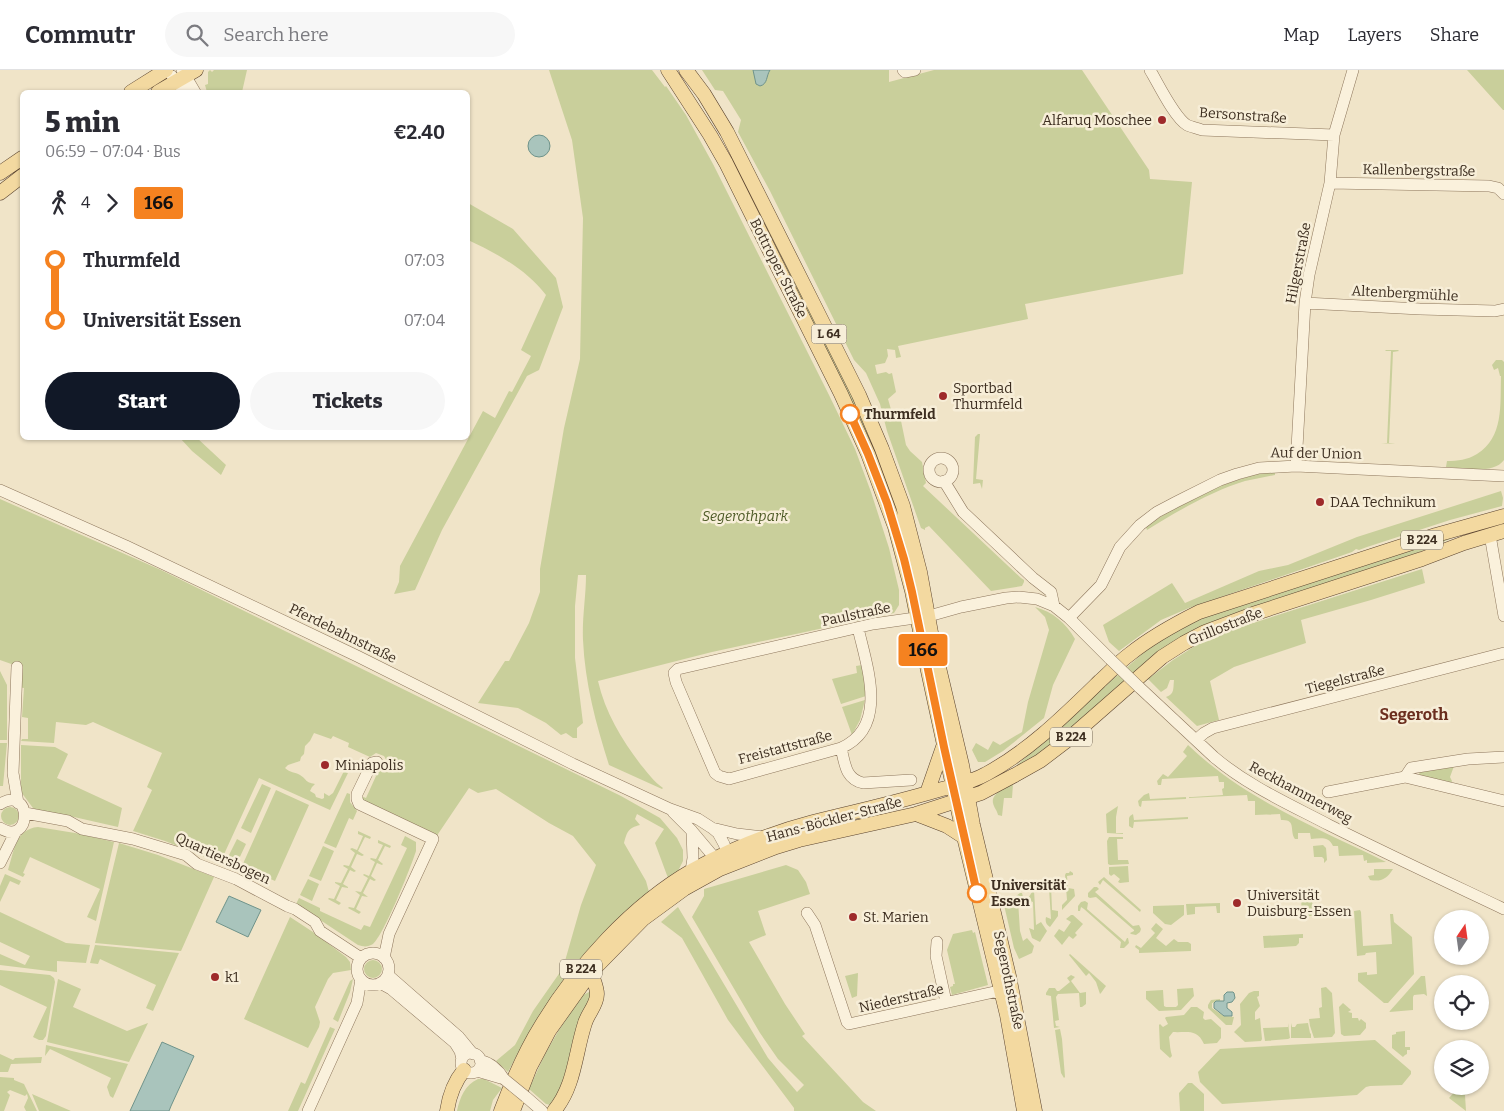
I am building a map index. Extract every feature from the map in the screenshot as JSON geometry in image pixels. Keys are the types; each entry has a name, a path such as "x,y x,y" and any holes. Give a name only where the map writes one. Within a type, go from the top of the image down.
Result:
{"main road":[{"path":"133,90 146,76 167,70"},
{"name":"Bottroper Straße","path":"668,70 710,134 804,317 841,394 868,454 895,527 912,592 923,617"},
{"name":"Bottroper Straße","path":"686,70 704,94 727,132 859,395 882,449 911,533 924,587 923,617"},
{"path":"162,90 184,78"},
{"path":"710,134 727,132"},
{"path":"0,173 20,159"},
{"path":"0,193 20,178"},
{"name":"Grillostraße","path":"959,784 989,772 1027,747 1129,654 1153,637 1199,612 1504,516"},
{"name":"Grillostraße","path":"962,799 998,784 1040,761 1065,742 1162,657 1205,632 1253,614 1504,531"},
{"name":"Segerothstraße","path":"923,617 944,747 959,784"},
{"name":"Segerothstraße","path":"923,617 932,638 962,799 964,837 1007,1015 1024,1111"},
{"path":"927,793 944,747"},
{"name":"Hans-Böckler-Straße","path":"513,1111 530,1067 549,1031 591,972 642,919 724,861 763,837 902,801 959,784"},
{"name":"Segerothstraße","path":"962,799 974,829 1015,1002 1035,1111"},
{"name":"Hans-Böckler-Straße","path":"500,1111 520,1064 540,1026 584,964 635,912 662,890 691,871 799,840 916,814 962,799"},
{"path":"916,814 947,826 964,837"},
{"path":"554,1111 567,1090 582,1032 587,1017 596,1002 597,993 591,972"},
{"path":"447,1111 452,1090 471,1063"}],"street":[{"path":"167,70 184,78 193,90"},
{"path":"902,70 905,72 914,70"},
{"name":"Bersonstraße","path":"1150,70 1177,115 1187,125 1194,128 1202,130 1334,135"},
{"name":"Hilgerstraße","path":"1296,466 1305,303 1309,275 1330,183 1334,135 1353,70"},
{"name":"Kallenbergstraße","path":"1330,183 1489,186 1498,188 1504,194"},
{"name":"Altenbergmühle","path":"1305,303 1420,310 1495,311 1504,309"},
{"name":"Auf der Union","path":"1069,618 1101,584 1120,547 1140,525 1157,512 1220,480 1237,474 1259,468 1296,466 1504,476"},
{"path":"944,481 963,512 1033,578 1051,592 1054,606"},
{"name":"Pferdebahnstraße","path":"0,490 126,546 374,665 573,764 670,809 698,819 718,833 724,861"},
{"path":"1490,535 1504,616"},
{"path":"1029,598 1033,578"},
{"name":"Paulstraße","path":"724,778 715,773 676,682 674,671 873,624 923,617 1006,598 1037,599 1054,606 1069,618"},
{"name":"Reckhammerweg","path":"1069,618 1196,740 1227,768 1258,789 1403,862 1504,909"},
{"name":"Freistattstraße","path":"724,778 729,779 841,748 852,742 863,730 868,719 872,700 870,677 858,628"},
{"name":"Tiegelstraße","path":"1196,740 1213,728 1504,653"},
{"path":"16,667 13,773 18,802"},
{"path":"841,748 848,772 851,778 857,782 911,780"},
{"path":"1406,777 1412,768 1468,759 1504,757"},
{"path":"377,762 372,763 357,794 359,804 433,839 389,934 384,958"},
{"path":"3,802 13,773"},
{"path":"1328,792 1406,777 1504,801"},
{"path":"2,859 3,840 7,830 24,822 25,813 24,808 18,802 12,800 3,802"},
{"name":"Pferdebahnstraße","path":"670,809 724,861"},
{"name":"Quartiersbogen","path":"25,813 68,821 82,830 133,839 186,855 197,864 236,879 295,909 315,922 320,931 361,958"},
{"path":"712,828 737,834 763,837"},
{"path":"691,871 693,858 692,831"},
{"name":"Niederstraße","path":"807,913 815,925 849,1024 994,992 1002,993"},
{"path":"373,953 389,934"},
{"path":"937,942 936,956 946,1002"},
{"path":"308,1111 357,1003 375,980 389,967 384,958 373,953 361,958 357,969 375,980 390,989 455,1043 471,1063 486,1061 498,1069 504,1078 542,1111"},
{"path":"1002,993 1015,1002"}],"green space":[{"path":"210,70 212,72 214,70 247,70 242,90 206,90 205,85 208,84 208,72"},
{"name":"Segerothpark","path":"549,70 652,70 666,86 686,115 713,164 855,449 889,548 899,590 899,605 894,613 712,652 598,681 605,704 621,736 641,765 662,789 609,765 596,719 584,656 583,632 586,575 578,575 575,606 575,658 583,723 577,728 577,738 573,738 566,733 561,735 546,723 518,708 478,703 505,661 509,661 529,623 540,592 540,569 564,428 580,359 583,218 572,140"},
{"path":"702,70 889,70 889,82 934,70 1082,70 1149,170 1150,179 1192,182 1183,274 1025,304 1028,319 898,346 901,357 896,358 895,350 887,349 888,356 885,363 875,365 877,374 892,373 896,392 888,399 892,413 900,416 906,445 922,462 926,483 923,486 1024,580 1022,586 991,591 929,526 925,530 921,528 887,431 880,404 866,373 854,360 770,191 738,132 741,120 723,91 715,90"},
{"path":"1467,70 1504,70 1504,110 1503,110"},
{"path":"739,167 868,427 906,534 911,561 734,169"},
{"path":"470,204 513,229 556,278 563,307 539,370 527,376 442,530 415,590 394,594 399,582 400,566 467,440 470,440 470,435 483,411 495,418 509,391 512,392 531,356 521,350 546,295 529,277 489,250 470,241"},
{"path":"1386,350 1399,351 1393,352 1389,443 1395,444 1381,443 1387,443 1391,351"},
{"path":"1496,360 1504,362 1504,460 1493,468 1485,469 1446,467 1447,461 1462,460 1477,454 1492,439 1499,420 1500,409 1501,376 1498,368 1494,370 1492,365"},
{"path":"980,434 976,479 983,480 982,489 980,483 973,484 975,437"},
{"path":"182,440 199,440 226,465 221,475"},
{"path":"1266,472 1275,473 1275,475 1245,481 1220,490 1182,509 1147,530 1146,527 1188,501 1234,481"},
{"path":"1501,491 1503,498 1502,506 1450,520 1359,550 1356,549 1189,608 1161,620 1119,651 1109,642 1103,625 1172,583 1185,603 1259,571 1288,565 1357,537"},
{"path":"0,499 161,570 621,796 660,818 677,838 683,850 683,861 678,871 668,878 655,843 664,829 637,814 635,819 640,825 629,831 624,843 646,881 649,892 614,923 579,961 541,1014 508,1072 496,1061 515,1045 533,1011 563,968 581,905 596,865 573,836 496,789 478,793 469,788 436,837 362,803 361,796 366,798 376,776 371,773 383,769 387,763 384,756 376,753 370,757 348,747 349,743 333,736 331,739 314,733 305,746 304,754 300,761 285,768 315,784 310,791 316,797 322,799 324,798 324,793 329,796 333,793 344,771 348,773 330,810 259,778 220,863 165,841 133,831 152,790 147,787 162,753 93,722 86,725 56,722 54,743 21,741 22,739 28,739 28,718 22,717 24,688 17,687 17,666 0,660"},
{"path":"1449,536 1450,539 1394,563 1218,622 1018,769 1016,766 1156,642 1213,612"},
{"path":"1422,569 1425,583 1301,620 1306,643 1234,667 1210,681 1219,720 1197,726 1166,697 1172,692 1174,680 1170,680 1167,688 1161,692 1148,679 1198,644 1225,632"},
{"path":"1035,607 1048,612 1058,619 1075,639 1053,685 1044,718 1003,751 985,762 978,762 972,750 976,743 988,750 993,741 1000,745 1022,732 1028,702 1049,630 1045,617"},
{"path":"862,665 866,696 841,704 832,679 857,673 856,666"},
{"path":"0,671 7,685 7,740 0,740"},
{"path":"865,700 860,720 852,735 842,707"},
{"path":"0,743 7,743 3,786 0,786"},
{"path":"21,745 55,747 68,754 57,778 122,808 118,827 39,811 33,808 21,792"},
{"path":"1188,745 1210,764 1257,797 1386,862 1367,863 1367,860 1364,861 1363,855 1339,856 1338,846 1333,846 1324,838 1311,839 1310,833 1298,833 1298,839 1295,839 1291,823 1281,820 1280,814 1255,815 1255,801 1248,801 1247,795 1189,798 1223,795 1224,782 1219,782 1218,776 1162,779 1161,785 1158,785 1157,781 1163,774 1168,777 1187,756 1183,752"},
{"path":"1454,766 1450,777 1451,785 1417,776 1420,774 1415,770"},
{"path":"262,784 271,788 251,833 241,828"},
{"path":"1013,784 1012,798 1004,798 1002,816 998,815 993,803 994,796"},
{"path":"276,790 309,805 275,881 242,866"},
{"path":"347,793 350,794 350,802 357,811 353,820 349,818 336,848 324,843"},
{"path":"1149,793 1150,799 1186,797 1186,799 1142,801 1141,807 1139,806 1138,801"},
{"path":"1118,806 1116,833 1123,834 1107,833 1106,814"},
{"path":"10,807 16,810 19,816 16,822 10,825 4,822 1,816 4,810"},
{"path":"1133,814 1134,820 1188,817 1188,819 1134,822 1132,828 1129,826 1129,818"},
{"path":"38,827 114,842 96,921 87,917 100,889 30,857 23,877 8,870 14,849 20,837 24,832"},
{"path":"358,831 371,837 370,839 365,837 358,851 364,855 357,854 351,867 356,871 350,870 343,884 348,888 342,887 336,900 341,903 339,905 328,899 334,899 340,886 335,882 341,883 348,869 343,866 349,866 355,853 350,849 357,850 363,836 358,834"},
{"path":"405,836 416,842 416,851 384,928 373,944 369,946 358,945 296,904 299,898 320,908 320,911 361,930 364,925 370,927 407,848 401,845"},
{"path":"1109,837 1123,837 1123,839 1117,839 1118,860 1128,860 1129,864 1108,864 1107,841"},
{"path":"237,839 246,844 237,863 227,859"},
{"path":"378,840 391,846 390,848 385,846 378,860 383,864 377,863 371,876 376,880 370,879 363,893 368,897 362,896 356,909 361,912 359,914 348,908 354,908 360,895 355,891 361,892 368,878 363,875 369,876 375,862 370,859 376,859 383,845 378,843"},
{"path":"119,843 158,855 214,877 181,951 95,943"},
{"path":"1323,845 1326,848 1327,860 1324,863 1322,857 1314,857 1313,846"},
{"path":"323,846 334,851 321,881 309,876"},
{"path":"786,865 798,870 806,882 810,894 758,911 766,935 749,942 805,1034 802,1036 863,1102 876,1111 794,1111 794,1108 728,1020 682,938 661,922 678,907 768,1058 797,1092 804,1085 778,1059 760,1033 692,917 704,896 704,889"},
{"path":"1128,866 1129,882 1120,883 1118,882 1120,879 1114,874 1111,876 1109,874 1109,867"},
{"path":"1374,869 1393,869 1383,879 1377,881 1370,880 1368,876 1374,875"},
{"path":"1070,871 1073,875 1067,876 1068,888 1074,889 1075,896 1062,910 1062,905 1067,900 1065,875"},
{"path":"5,874 21,881 19,885 10,881 0,902 0,886"},
{"path":"1104,877 1141,910 1140,912 1103,880 1100,885 1098,882"},
{"path":"308,879 319,884 312,901 300,895"},
{"path":"1052,881 1056,887 1051,885 1052,910 1058,911 1058,916 1050,927 1046,920 1046,917 1051,919 1049,888 1044,885 1045,882"},
{"path":"1037,884 1039,886 1034,890 1036,925 1041,922 1047,931 1040,942 1032,938 1029,928 1034,930 1033,902 1027,900"},
{"path":"1094,887 1099,889 1095,892 1133,926 1139,925 1140,932 1136,935 1131,934 1134,930 1096,897 1088,897 1088,893"},
{"path":"1022,893 1023,897 1018,901 1020,931 1023,941 1027,938 1034,946 1032,953 1019,959 1014,948 1004,905"},
{"path":"1312,896 1313,916 1302,916 1301,897"},
{"path":"1085,901 1088,903 1087,909 1125,942 1128,938 1129,943 1124,948 1120,948 1121,942 1084,909 1081,907 1080,911 1078,911 1078,906 1081,902"},
{"path":"1220,903 1220,913 1217,913 1216,906 1195,907 1195,914 1187,915 1186,904"},
{"path":"1184,905 1184,915 1171,925 1165,924 1153,913 1153,906"},
{"path":"1360,910 1363,946 1392,944 1390,914 1393,914 1394,922 1412,937 1414,974 1388,1003 1384,1003 1358,981 1358,973 1367,972 1367,975 1377,974 1376,952 1357,956 1354,911"},
{"path":"0,912 66,943 90,945 86,963 57,961 57,972 0,965 0,954 25,965 30,956 0,942"},
{"path":"1071,915 1083,924 1075,933 1077,935 1073,939 1069,936 1062,945 1054,936 1059,929 1064,932 1071,922 1066,919"},
{"path":"290,917 313,932 350,962 351,970 333,973 328,979 315,1007 320,1022 319,1027 308,1048 244,1019"},
{"path":"1156,923 1163,929 1156,938 1166,946 1174,939 1178,942 1188,942 1191,944 1191,951 1139,953 1139,950 1135,947 1136,945 1141,948 1155,933 1151,929"},
{"path":"972,930 973,933 975,932 988,985 952,995 950,987 955,984 947,950 953,934"},
{"path":"1303,934 1303,938 1299,938 1299,943 1296,946 1264,948 1263,936"},
{"path":"95,945 179,953 153,1011 146,1008 156,985 100,959 98,964 90,963"},
{"path":"1070,954 1106,986 1100,994 1096,982 1089,973 1086,976"},
{"path":"373,960 379,963 382,969 379,975 373,978 367,975 364,969 367,963"},
{"path":"0,970 50,975 54,978 55,982 46,1036 43,1040 33,1037 47,1007 0,985"},
{"path":"858,973 857,996 852,998 845,976"},
{"path":"1071,975 1075,977 1071,981 1080,993 1086,992 1086,1004 1080,1007 1079,993 1058,994 1056,997 1059,1020 1055,1021 1056,1026 1060,1027 1054,1028 1051,996 1046,995 1046,993 1049,988 1055,988 1059,991 1070,982 1067,978"},
{"path":"1421,976 1425,976 1427,996 1424,994 1414,995 1413,1010 1389,1012"},
{"path":"58,979 81,989 73,1007 127,1031 148,1023 129,1062 47,1042"},
{"path":"353,979 338,1022 333,1019 350,981"},
{"path":"1326,987 1332,993 1335,1033 1332,1037 1314,1038 1309,1019 1320,1018 1319,1008 1322,1007 1321,988"},
{"path":"1193,988 1194,996 1181,1010 1159,1011 1146,999 1146,991 1163,990 1164,1006 1176,1007 1178,1005 1177,989"},
{"path":"591,991 593,998 567,1080 551,1105 546,1104 529,1089 545,1054 559,1030 583,995"},
{"path":"1259,991 1259,996 1257,997 1260,1006 1255,1012 1255,1020 1260,1018 1262,1039 1261,1041 1245,1042 1234,1032 1241,1025 1240,1004 1249,993"},
{"path":"1220,999 1220,1001 1212,1003 1212,1008 1224,1016 1234,1017 1232,1025 1226,1025 1208,1008 1211,1000"},
{"path":"1343,1003 1351,1010 1348,1012 1352,1013 1352,1018 1358,1018 1359,1021 1361,1019 1366,1023 1366,1028 1360,1035 1344,1036 1341,1034 1339,1007"},
{"path":"1191,1007 1197,1007 1204,1012 1203,1018 1205,1020 1211,1019 1221,1028 1221,1038 1217,1043 1204,1044 1195,1033 1173,1032 1169,1037 1172,1056 1170,1058 1160,1049 1159,1025 1163,1027 1168,1024 1166,1017 1184,1015"},
{"path":"1288,1023 1290,1038 1265,1041 1263,1028 1288,1027"},
{"path":"1291,1023 1292,1027 1295,1027 1297,1024 1308,1023 1311,1038 1291,1038"},
{"path":"330,1027 335,1029 298,1111 288,1111 301,1082 305,1084"},
{"path":"1060,1029 1064,1078 1061,1073 1055,1030"},
{"path":"1405,1031 1405,1047 1410,1047 1410,1050 1407,1050 1407,1054 1403,1057 1392,1048 1392,1035 1396,1034 1396,1032"},
{"path":"1375,1040 1411,1071 1411,1074 1402,1085 1370,1086 1357,1095 1222,1104 1200,1082 1198,1072 1220,1049"},
{"path":"46,1045 128,1064 113,1098 110,1096 107,1087 111,1078 50,1049 45,1056"},
{"path":"0,1054 13,1060 15,1058 42,1057 41,1063 11,1064 8,1072 0,1072"},
{"path":"0,1077 14,1078 14,1080 24,1084 37,1111 26,1111 24,1107 28,1098 27,1094 25,1096 10,1090 7,1092 10,1095 4,1111 0,1111"},
{"path":"478,1079 484,1079 502,1088 493,1100 490,1111 457,1111 464,1092"},
{"path":"1188,1083 1192,1083 1204,1094 1204,1111 1180,1111 1179,1093"},
{"path":"32,1094 71,1111 39,1111"},
{"path":"1452,1095 1465,1095 1466,1111 1449,1098"}],"water":[{"path":"753,70 770,70 763,85 756,84"},
{"path":"539,135 547,138 550,146 547,154 539,157 531,154 528,146 531,138"},
{"path":"229,896 261,910 248,937 216,922"},
{"path":"1227,992 1234,993 1235,998 1232,1002 1227,1003 1227,1008 1232,1012 1232,1016 1224,1016 1214,1008 1216,1001 1224,1001 1224,995"},
{"path":"162,1042 194,1056 169,1111 130,1111"}],"bus line":[{"name":"166","path":"850,414 887,503 904,559 955,801 977,893"}],"place":[{"name":"Alfaruq Moschee","path":"1162,120"},
{"name":"Sportbad Thurmfeld","path":"943,396"},
{"name":"Thurmfeld","path":"850,414"},
{"name":"DAA Technikum","path":"1320,502"},
{"name":"Miniapolis","path":"325,765"},
{"name":"Universität Essen","path":"977,893"},
{"name":"Universität Duisburg-Essen","path":"1237,903"},
{"name":"St. Marien","path":"853,917"},
{"name":"k1","path":"215,977"}],"district":[{"name":"Segeroth","path":"1414,714"}]}
